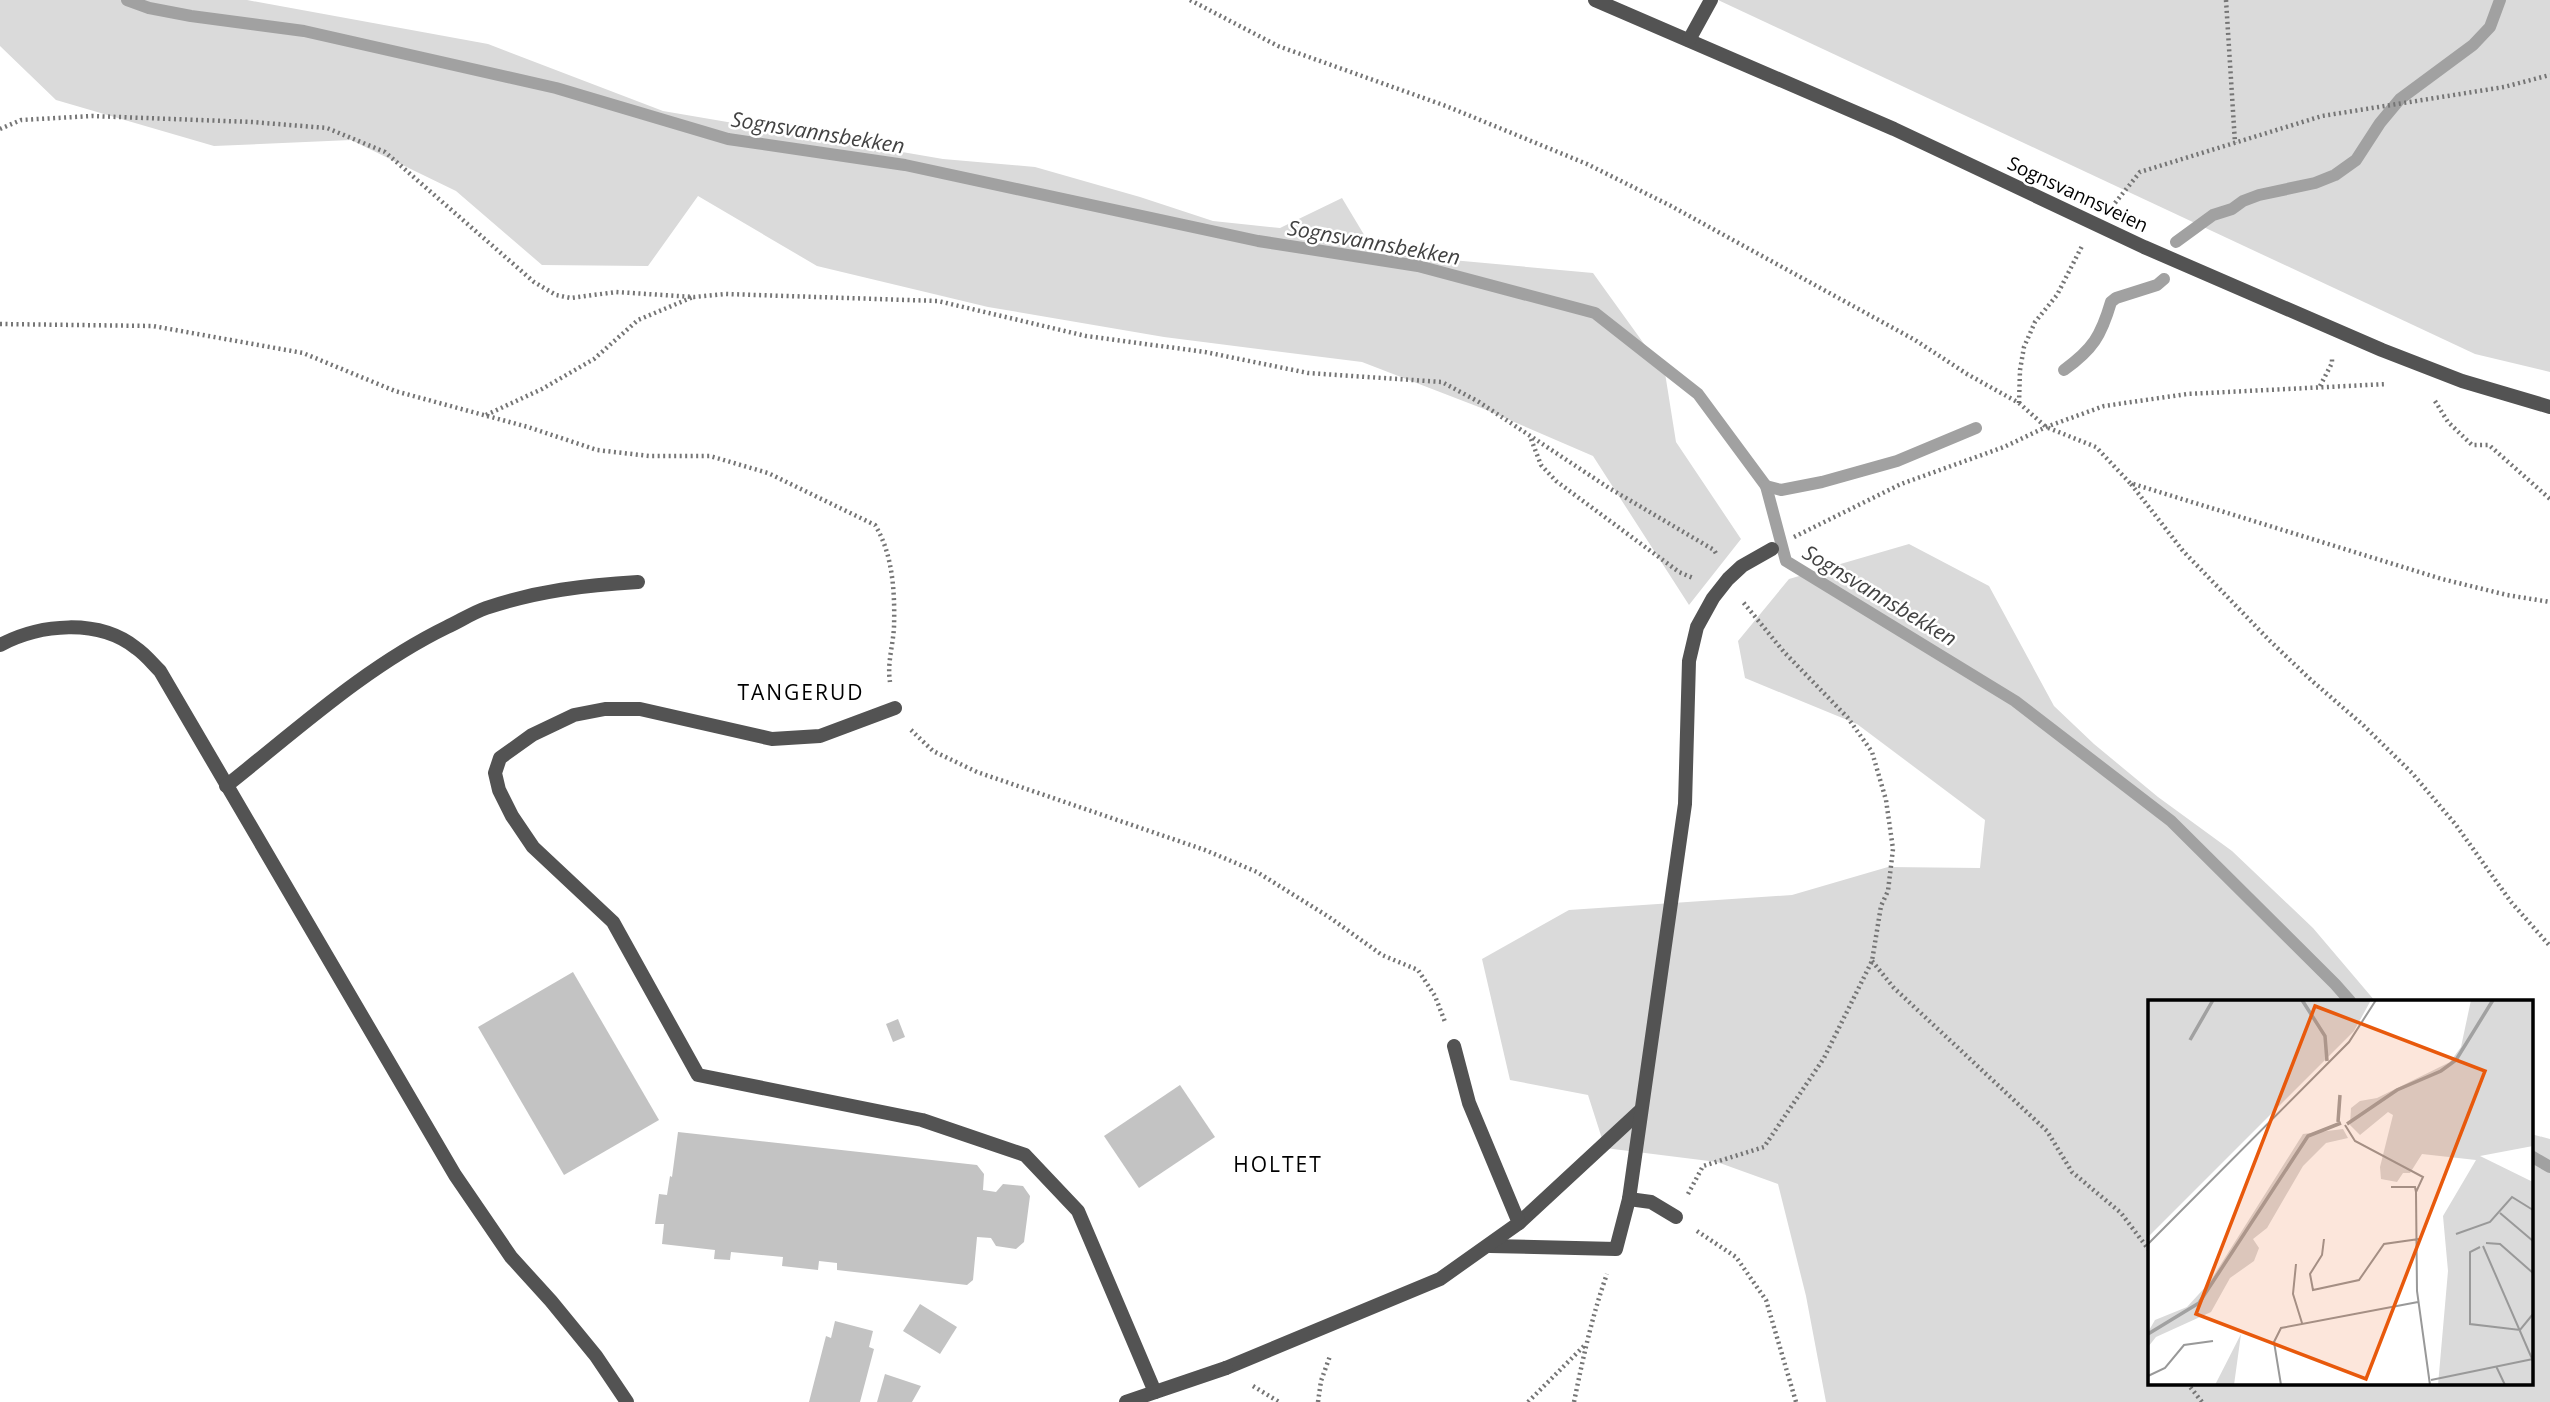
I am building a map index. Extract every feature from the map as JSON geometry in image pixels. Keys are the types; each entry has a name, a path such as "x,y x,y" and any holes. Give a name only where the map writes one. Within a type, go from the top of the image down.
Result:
{"street":[{"name":"Sognsvannsveien","path":"1595,0 1894,129 2098,225 2382,350 2462,381 2550,407"},
{"path":"1689,40 1711,0"},
{"path":"1490,1246 1616,1249 1629,1199 1685,804 1689,661 1696,627 1728,579 1742,566 1772,549"},
{"path":"226,786 350,687 412,644 483,609 539,593 590,584 638,582"},
{"path":"0,645 14,638 51,628 81,627 114,635 135,647 160,671 455,1175 511,1257 596,1356 627,1402"},
{"path":"895,708 820,736 772,739 640,709 604,709 574,715 532,735 500,758 495,774 499,790 512,816 533,847 612,922 698,1075 922,1121 1025,1155 1078,1211 1155,1392"},
{"path":"1454,1046 1469,1103 1519,1223"},
{"path":"1126,1402 1226,1368 1440,1279 1519,1223 1640,1111"},
{"path":"1629,1199 1651,1202 1676,1217"}],"path":[{"path":"1190,0 1278,46 1446,106 1587,164 1671,206 1915,340 1967,374 2020,403 2046,427 2096,447 2130,483 2183,551 2250,620 2412,773 2456,825 2511,902 2550,946"},
{"path":"2226,0 2235,143"},
{"path":"2020,403 2020,370 2024,347 2035,321 2057,295 2078,252 2140,172 2322,116 2504,87 2550,75"},
{"path":"0,129 21,120 92,116 327,128 385,152 534,282 556,295 571,298 616,292 694,297 726,294 938,301 1086,335 1205,352 1308,373 1442,382 1479,402 1609,488 1714,550 1728,579 1752,615 1807,678 1848,718 1872,752 1886,800 1893,849 1888,891 1881,906 1871,961 1824,1058 1764,1147 1703,1166 1676,1217 1736,1257 1766,1300 1796,1402"},
{"path":"485,415 542,389 594,359 638,320 694,297"},
{"path":"0,324 153,326 303,353 395,391 485,415 597,450 649,456 710,456 768,473 875,524 882,536 892,574 894,628 888,668 895,708 911,730 933,751 977,772 1205,850 1257,872 1329,917 1382,955 1418,970 1436,996 1454,1046"},
{"path":"1789,540 1901,484 2004,447 2046,427 2104,405 2148,398 2261,388 2397,383"},
{"path":"2430,392 2448,422 2472,445 2489,445 2550,499"},
{"path":"1531,437 1541,465 1556,481 1679,572 1700,580 1713,598"},
{"path":"2130,483 2442,579 2507,595 2550,602"},
{"path":"1871,961 1894,988 2047,1131 2072,1172 2120,1213 2148,1249"},
{"path":"1574,1402 1597,1301 1616,1249"},
{"path":"1318,1402 1321,1381 1341,1322"},
{"path":"1528,1402 1586,1344"},
{"path":"2188,1384 2202,1402"}],"shaded area":[{"path":"0,0 247,0 488,44 663,111 943,159 1035,167 1213,221 1280,228 1342,198 1375,253 1593,273 1665,373 1676,442 1741,539 1689,605 1593,456 1484,409 1362,362 1164,337 988,307 817,266 698,196 648,266 542,265 456,191 351,140 214,146 56,100 0,46"},
{"path":"1718,0 2550,0 2550,372 2475,354"},
{"path":"1909,544 1989,586 2054,706 2094,744 2158,797 2232,851 2313,928 2374,1000 2148,1000 2148,1384 2532,1384 2532,1134 2550,1139 2550,1402 1826,1402 1806,1296 1778,1184 1717,1162 1605,1148 1588,1095 1510,1080 1482,959 1569,910 1792,895 1888,867 1980,868 1985,820 1857,724 1745,678 1738,641 1789,579"}],"building":[{"path":"573,972 659,1120 564,1175 478,1027"},
{"path":"898,1019 905,1037 893,1042 886,1024"},
{"path":"1180,1085 1215,1137 1139,1188 1104,1136"},
{"path":"678,1132 977,1165 984,1174 983,1190 996,1192 1003,1184 1023,1186 1030,1196 1024,1242 1016,1249 996,1246 991,1238 977,1237 973,1280 967,1285 837,1270 837,1263 819,1261 818,1270 782,1266 783,1257 731,1252 730,1260 714,1259 715,1250 662,1244 664,1224 655,1224 659,1194 667,1195"},
{"path":"920,1304 957,1327 940,1354 903,1331"},
{"path":"835,1321 873,1331 869,1347 874,1349 860,1402 809,1402 826,1336 831,1338"},
{"path":"885,1374 921,1386 912,1402 877,1402"}],"waterway":[{"name":"Sognsvannsbekken","path":"127,0 149,8 191,16 304,31 556,88 728,139 905,165 1258,241 1418,266 1595,313 1698,394 1766,486 1786,561 2015,701 2171,821 2349,1000"},
{"path":"2176,242 2213,215 2232,209 2243,201 2315,183 2335,175 2356,160 2380,123 2400,99 2473,45 2490,27 2500,0"},
{"path":"2064,370 2095,341 2111,302 2157,285 2164,279"},
{"path":"1766,486 1781,490 1822,482 1897,461 1976,428"},
{"name":"Sognsvannsbekken","path":"2532,1157 2550,1167"}],"district":[{"name":"TANGERUD","path":"801,692"},
{"name":"HOLTET","path":"1278,1164"}]}
